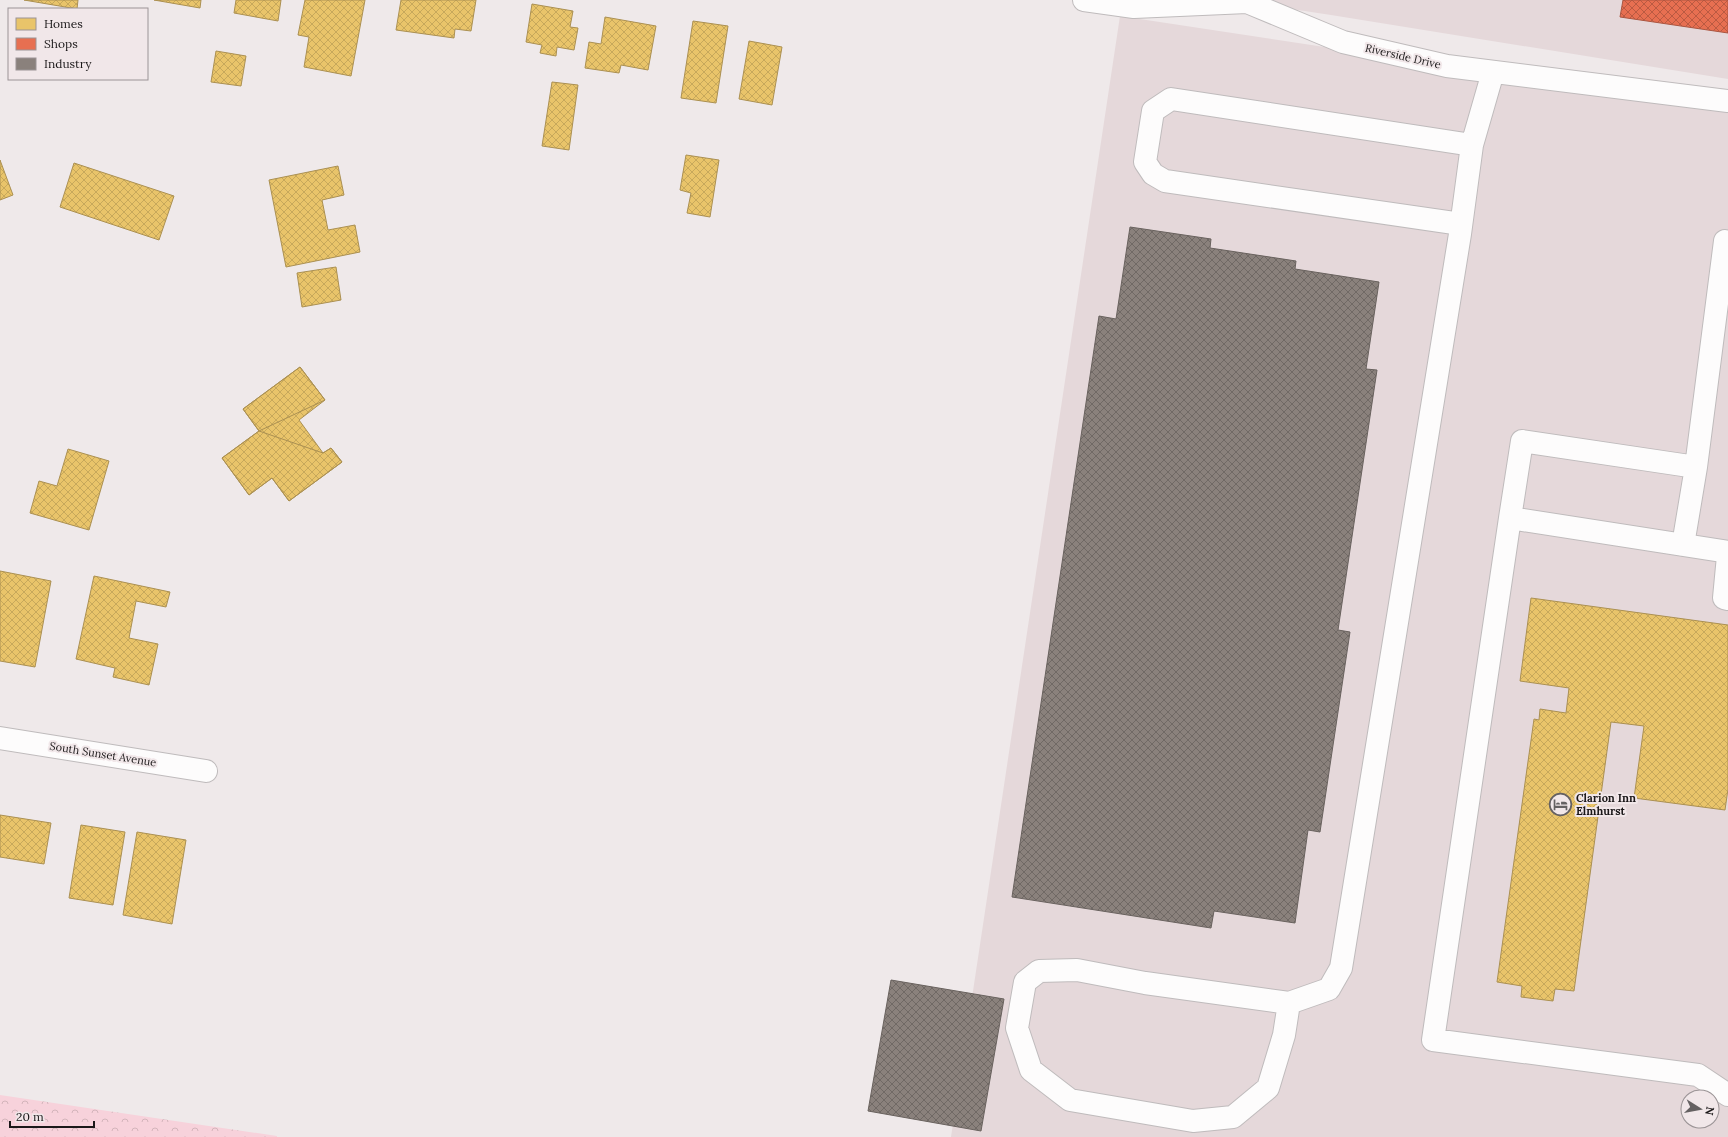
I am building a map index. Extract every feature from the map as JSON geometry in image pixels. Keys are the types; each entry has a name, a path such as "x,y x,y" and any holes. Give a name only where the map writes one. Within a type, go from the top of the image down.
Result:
{"street":[{"name":"Riverside Drive","path":"1084,0 1135,4 1247,2 1343,42 1448,66 1728,101"},
{"path":"1289,1003 1284,1035 1268,1088 1233,1117 1193,1121 1070,1100 1031,1070 1017,1028 1025,982 1039,971 1077,970 1146,983 1289,1003 1329,989 1341,968 1461,224 1472,145 1492,72"},
{"path":"1461,224 1165,181 1153,174 1145,162 1153,111 1171,99 1472,145"},
{"path":"1682,545 1696,467 1725,241 1728,242"},
{"path":"1696,467 1522,441 1433,1040 1698,1075 1728,1095"},
{"path":"1510,518 1728,552"},
{"path":"1728,556 1724,598 1728,599"},
{"name":"South Sunset Avenue","path":"0,738 206,771"}],"shaded area":[{"path":"1232,0 1728,0 1728,79 1331,15"},
{"path":"1120,16 1728,108 1728,1137 951,1137"}],"green space":[{"path":"0,1095 277,1136 277,1137 0,1137"}],"building: Homes":[{"path":"24,0 78,0 77,8"},
{"path":"154,0 201,0 200,8"},
{"path":"236,0 281,0 278,21 234,13"},
{"path":"305,0 365,0 351,76 304,67 309,37 298,35"},
{"path":"401,0 476,0 471,31 455,29 454,38 396,30"},
{"path":"532,4 573,11 570,27 578,28 574,50 557,47 556,56 540,53 542,45 526,42"},
{"path":"605,17 656,26 648,70 621,65 619,73 585,68 589,42 601,44"},
{"path":"693,21 728,26 716,103 681,98"},
{"path":"749,41 782,47 772,105 739,99"},
{"path":"216,51 246,56 241,86 211,82"},
{"path":"552,82 578,85 569,150 542,146"},
{"path":"686,155 719,160 710,217 687,213 691,193 680,190"},
{"path":"0,160 13,195 0,200"},
{"path":"74,163 174,196 159,240 60,207"},
{"path":"338,166 344,195 322,200 328,230 355,225 360,252 286,267 269,180"},
{"path":"336,267 341,300 302,307 297,273"},
{"path":"300,367 325,400 259,431 243,409"},
{"path":"300,367 325,400 299,420 323,453 331,448 342,462 289,501 272,478 249,495 222,458 259,431 243,409"},
{"path":"259,431 323,453 331,448 342,462 289,501 272,478 249,495 222,458"},
{"path":"68,449 109,461 89,530 30,513 39,481 57,486"},
{"path":"0,571 51,581 35,667 0,661"},
{"path":"94,576 170,592 166,607 136,601 129,638 158,644 149,685 113,677 115,668 76,659"},
{"name":"Clarion Inn Elmhurst","path":"1531,598 1728,625 1728,789 1725,810 1634,798 1644,726 1611,722 1574,991 1555,989 1553,1001 1521,997 1522,986 1497,982 1534,719 1539,720 1540,709 1566,713 1569,688 1520,681"},
{"path":"0,815 51,823 44,864 0,857"},
{"path":"81,825 125,832 113,905 69,898"},
{"path":"137,832 186,840 172,924 123,915"}],"building: Shops":[{"path":"1623,0 1728,0 1728,33 1620,17"}],"building: Industry":[{"path":"1130,227 1211,239 1210,248 1296,261 1295,269 1379,282 1366,369 1377,370 1338,630 1350,632 1320,832 1308,830 1295,923 1214,911 1211,928 1012,897 1099,316 1116,319"},
{"path":"891,980 1004,999 981,1131 868,1111"}],"place":[{"name":"Clarion Inn Elmhurst","path":"1561,804"}]}
